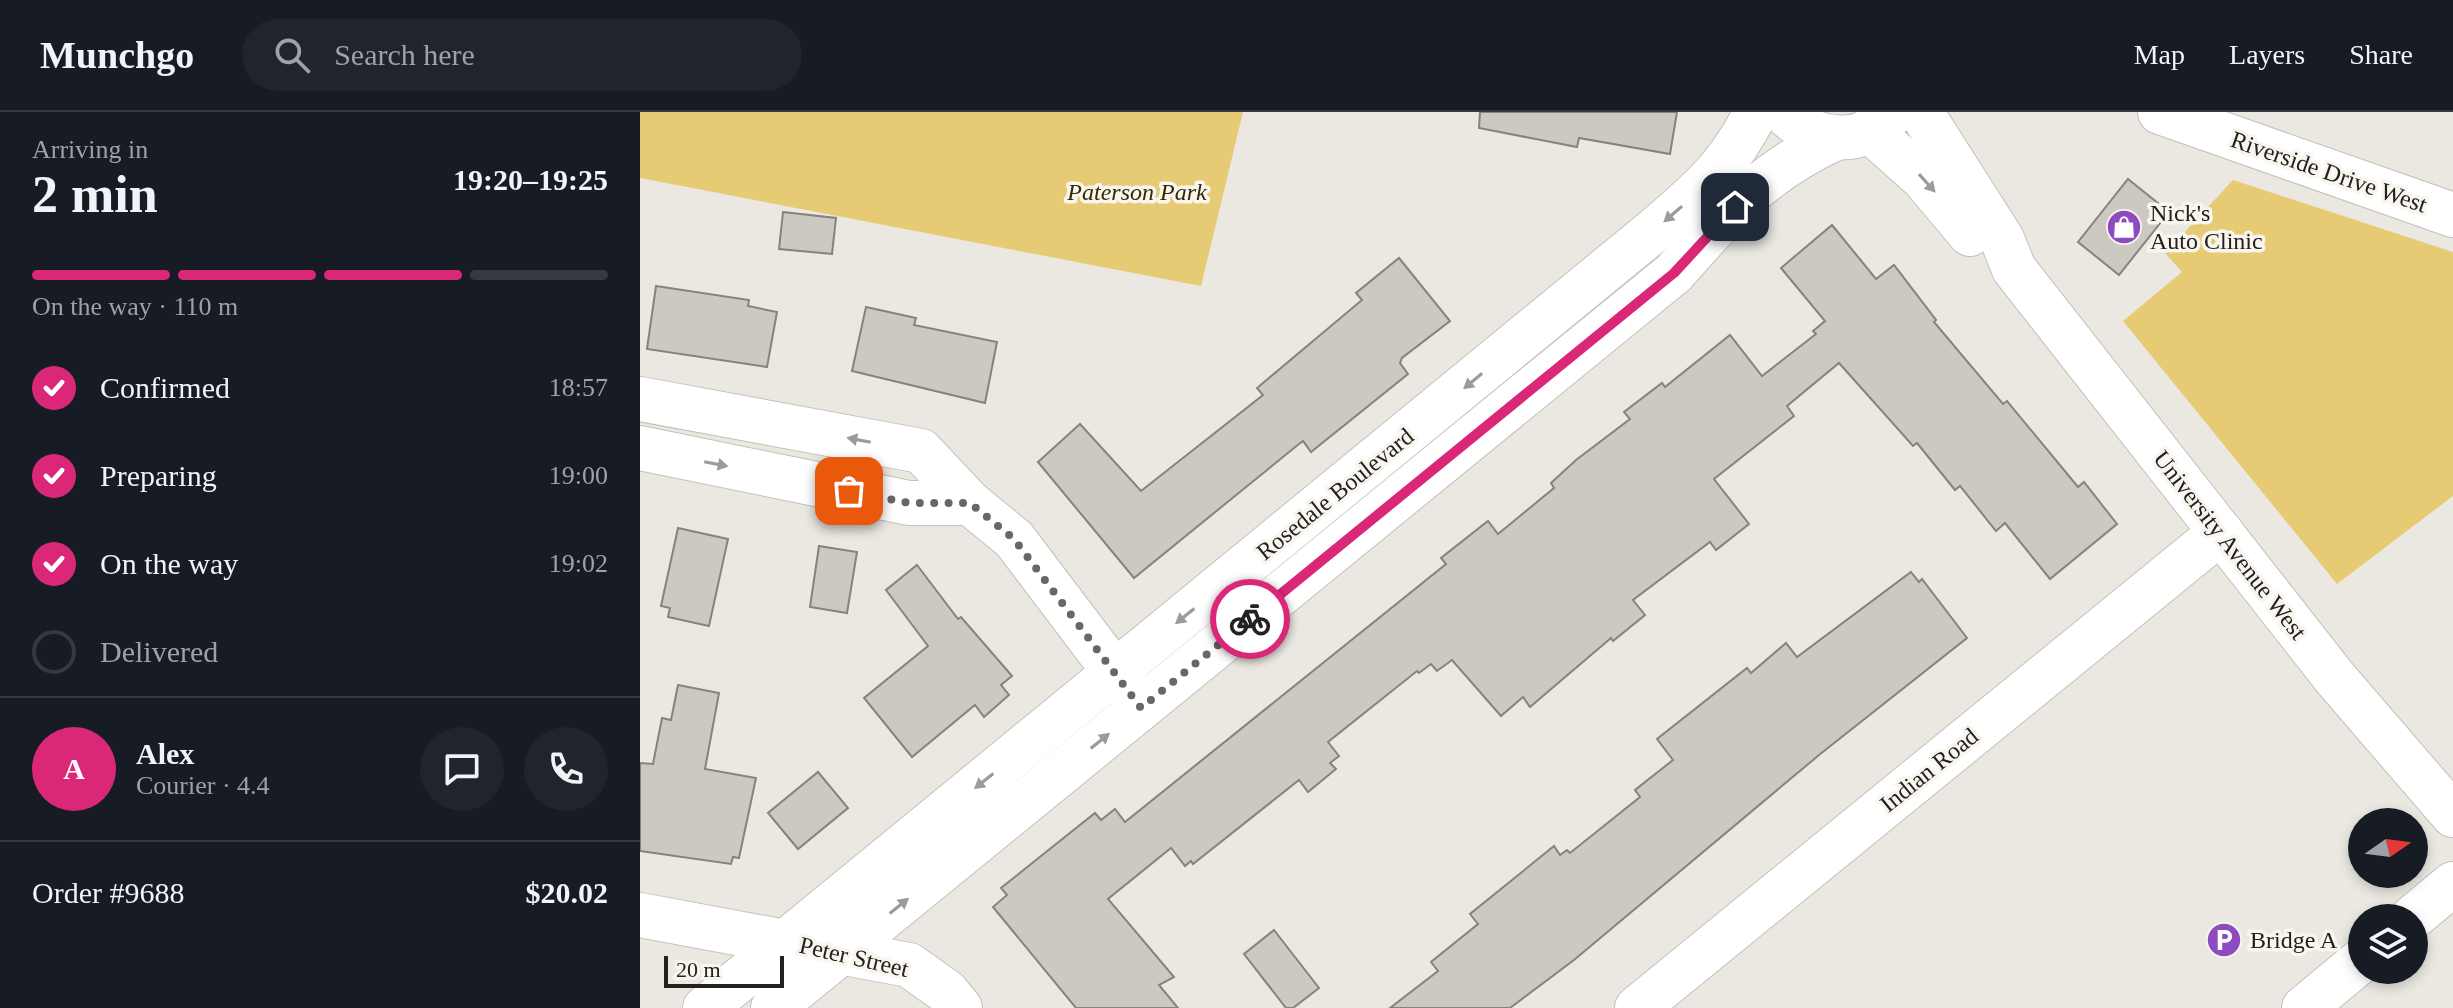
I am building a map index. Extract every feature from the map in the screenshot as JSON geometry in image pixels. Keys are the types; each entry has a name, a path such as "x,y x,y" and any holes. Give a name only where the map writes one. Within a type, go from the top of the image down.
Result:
{"main road":[{"name":"Rosedale Boulevard","path":"705,1008 1706,186 1736,151 1756,112"},
{"name":"University Avenue West","path":"1784,112 1813,133 1866,127 1923,178 1985,252 2014,269"},
{"name":"University Avenue West","path":"1921,112 2002,239 2014,269 2353,700 2453,815"},
{"name":"Riverside Drive West","path":"2160,112 2453,215"},
{"name":"Rosedale Boulevard","path":"773,1008 1674,273 1767,176 1795,157 1866,127"},
{"path":"640,399 921,451 970,503 1014,539 1141,708"},
{"path":"640,448 909,503 970,503"},
{"name":"Indian Road","path":"1637,1008 2221,532"},
{"path":"2428,905 2453,884"},
{"name":"Peter Street","path":"640,915 909,965 947,992 960,1008"},
{"path":"2304,1008 2348,972"}],"green space":[{"name":"Paterson Park","path":"640,112 1243,112 1201,286 640,178"},
{"path":"2233,180 2453,252 2453,496 2337,584 2123,321 2182,272 2165,253"}],"building":[{"path":"1480,112 1677,112 1670,154 1579,138 1577,147 1479,128"},
{"name":"Nick's Auto Clinic","path":"2128,179 2169,212 2119,275 2078,242"},
{"path":"783,212 836,218 832,254 779,249"},
{"path":"1832,225 1876,279 1894,265 1936,320 1934,322 2003,404 2007,401 2078,487 2084,482 2117,524 2050,579 2005,523 1996,531 1960,486 1955,490 1917,443 1913,446 1839,363 1787,406 1794,416 1714,479 1749,524 1716,550 1710,542 1633,600 1645,615 1613,641 1611,638 1530,707 1523,697 1501,716 1452,660 1437,671 1431,664 1419,673 1417,671 1328,742 1339,756 1330,763 1336,769 1308,792 1299,780 1193,864 1191,861 1185,866 1171,848 1108,899 1174,977 1159,985 1178,1008 1076,1008 993,907 1007,895 1001,888 1095,813 1101,820 1115,809 1125,822 1446,564 1441,558 1488,521 1498,534 1554,488 1551,483 1576,460 1630,419 1624,412 1662,383 1665,387 1730,335 1762,376 1816,334 1813,331 1825,321 1781,268"},
{"path":"1399,258 1450,321 1402,358 1400,363 1408,374 1311,452 1303,441 1134,578 1038,462 1080,424 1141,491 1263,395 1257,388 1362,300 1356,293"},
{"path":"656,286 749,300 748,306 777,312 767,367 647,349"},
{"path":"866,307 916,318 914,325 997,342 985,403 852,371"},
{"path":"678,528 728,539 709,626 668,617 670,608 661,606"},
{"path":"819,546 857,552 847,613 810,607"},
{"path":"917,565 958,619 961,617 1012,676 1001,685 1009,695 984,717 975,705 912,757 864,698 928,646 886,590"},
{"path":"1911,572 1919,582 1922,579 1967,638 1819,755 1574,960 1510,1008 1390,1008 1438,971 1431,962 1478,924 1470,914 1554,846 1560,855 1567,850 1570,853 1640,797 1635,790 1673,760 1657,739 1747,668 1751,673 1786,643 1797,657"},
{"path":"678,685 719,693 705,769 756,778 739,858 733,857 731,864 640,851 640,763 653,764 662,718 671,720"},
{"path":"818,772 848,808 798,849 768,813"},
{"path":"1274,930 1319,988 1293,1008 1286,1008 1244,954"}],"way so far":[{"path":"849,491 909,503 970,503 1014,539 1141,708 1250,619"}],"place":[{"name":"Nick's Auto Clinic","path":"2124,227"},
{"name":"Bridge A","path":"2224,940"}],"route":[{"path":"1250,619 1674,273 1735,207"}]}
